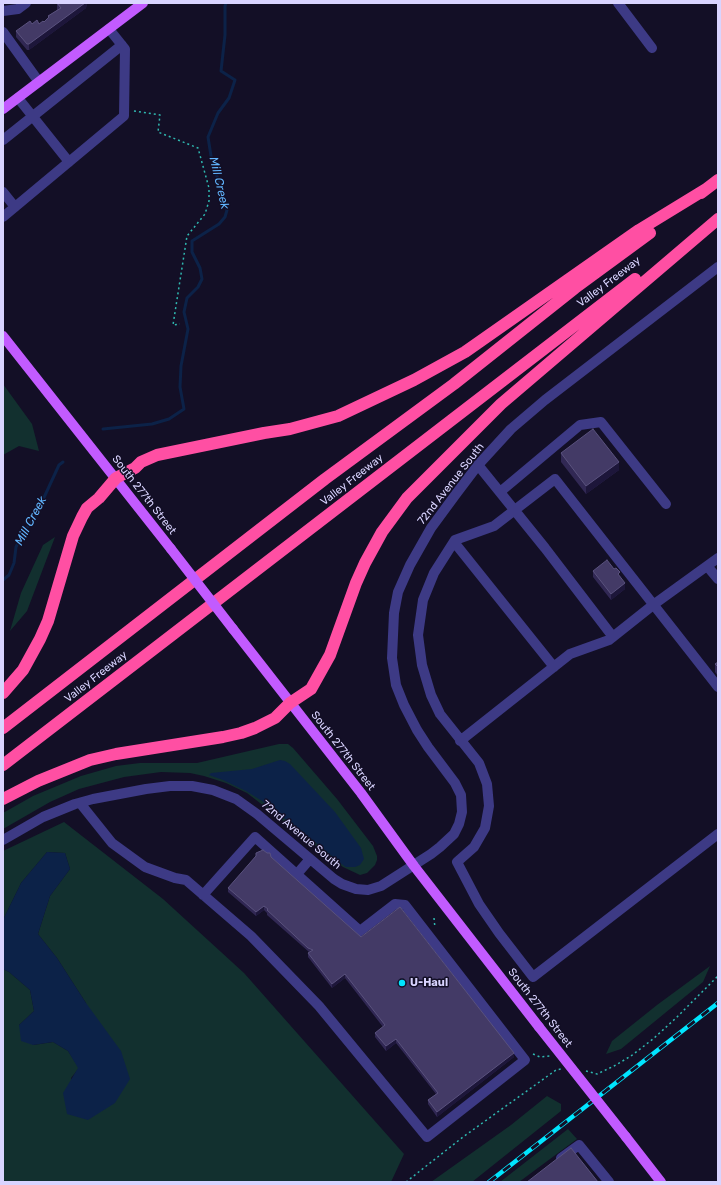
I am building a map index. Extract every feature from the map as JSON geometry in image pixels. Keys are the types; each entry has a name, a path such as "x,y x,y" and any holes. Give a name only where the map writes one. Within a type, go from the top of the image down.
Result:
{"highway":[{"name":"Valley Freeway","path":"3,728 325,479 454,384 575,288 718,180"},
{"path":"3,693 23,670 40,639 48,621 74,536 82,517 87,508 99,498 116,478 135,468 141,462 157,455 290,429 338,416 414,380 465,352 640,230 706,189"},
{"name":"Valley Freeway","path":"3,765 718,215"},
{"path":"3,798 38,781 90,760 116,754 223,738 241,733 275,718 290,703 311,689 330,655 356,583 365,563 382,532 407,498 501,404 718,219"}],"main road":[{"path":"3,109 143,3"},
{"name":"South 277th Street","path":"3,336 116,478 361,793 414,866 661,1182"}],"street":[{"path":"3,11 18,9 26,3"},
{"path":"618,3 652,48"},
{"path":"3,217 124,116 125,49 109,29"},
{"path":"3,32 39,82"},
{"path":"3,140 122,45"},
{"path":"18,98 69,162"},
{"path":"3,192 15,207"},
{"name":"72nd Avenue South","path":"3,840 43,817 93,799 170,786 192,786 214,790 236,799 252,810 334,879 342,884 363,890 381,886 414,866 445,843 454,834 460,819 462,801 459,789 428,747 404,705 396,685 392,658 394,613 398,592 410,565 431,528 478,465 512,429 545,400 718,267"},
{"path":"500,492 580,425 601,422 666,504"},
{"path":"478,465 546,548 613,637"},
{"path":"718,686 555,479 494,526 455,540 434,573 423,600 418,635 422,665 430,695 440,714 479,764 487,784 489,806 485,828 474,847 457,862 479,904 533,977 718,834"},
{"path":"454,542 554,667"},
{"path":"460,741 570,654 609,640 653,605 718,558"},
{"path":"708,566 718,580"},
{"path":"80,803 112,843 145,867 175,878 186,880 203,895 251,936 319,1006 427,1137 525,1060 405,905 394,904 360,931 255,837 203,895"},
{"path":"297,874 310,859"},
{"path":"555,1163 579,1145 609,1182"}],"path":[{"path":"124,110 160,115 158,132 198,148 209,188 209,201 205,214 187,236 173,325 180,324"},
{"path":"434,918 436,930"},
{"path":"580,1070 597,1074 631,1056 653,1039 676,1018 718,976"},
{"path":"529,1049 540,1057 552,1056"},
{"path":"406,1182 463,1137 556,1070 563,1069"}],"green space":[{"path":"3,384 32,424 39,451 19,446 3,455"},
{"path":"55,537 27,611 10,631 21,593 43,545"},
{"path":"279,744 288,744 293,748 337,799 373,846 377,860 375,865 367,873 360,875 343,867 247,793 226,783 190,773 161,772 124,777 79,789 50,802 3,829 3,813 33,796 81,776 116,766 140,763 197,763"},
{"path":"64,822 163,899 244,973 404,1154 391,1182 3,1182 3,969 9,972 30,990 34,1011 19,1025 33,1045 53,1042 68,1051 79,1068 71,1078 88,1120 86,1003 57,958 38,934 50,896 70,869 65,853 47,852 21,883 3,920 3,851"},
{"path":"710,966 703,982 621,1049 606,1054 612,1041 657,1005"},
{"path":"547,1096 561,1104 561,1111 472,1182 431,1182 511,1125"},
{"path":"568,1129 577,1139 519,1182 500,1182"}],"water":[{"path":"280,760 290,764 335,812 361,848 364,859 360,865 355,867 346,867 262,801 246,791 209,775 211,773 252,769"},
{"path":"47,852 65,853 70,869 50,896 38,934 57,958 86,1003 121,1051 130,1079 115,1103 88,1120 67,1114 63,1093 78,1068 68,1051 53,1042 33,1045 21,1041 19,1025 34,1011 30,990 9,972 3,969 3,920 21,883"}],"building":[{"path":"57,3 85,3 27,44 16,31 30,21 32,24 37,20 39,24 43,21 44,22 49,17 48,16 61,8"},
{"path":"593,429 619,462 586,486 561,453"},
{"path":"607,560 614,569 616,568 620,572 618,574 625,583 611,594 593,571"},
{"name":"U-Haul","path":"263,850 270,853 271,857 361,937 400,907 514,1053 437,1112 428,1100 438,1093 396,1039 386,1046 375,1033 385,1025 345,974 332,984 308,953 313,950 308,948 264,906 256,912 228,888 256,856 256,853"},
{"path":"571,1148 598,1182 527,1182"}],"waterway":[{"name":"Mill Creek","path":"103,429 152,424 169,419 184,409 180,387 181,366 188,329 184,312 187,298 198,287 202,279 200,268 192,252 192,241 219,224 225,217 227,210 211,156 208,137 218,113 229,98 235,80 221,71 225,35 226,3"},
{"name":"Mill Creek","path":"3,580 9,575 14,563 16,547 23,533 35,517 59,465 63,462"}],"railway":[{"path":"489,1182 718,1003"}],"place":[{"name":"U-Haul","path":"402,983"}]}
